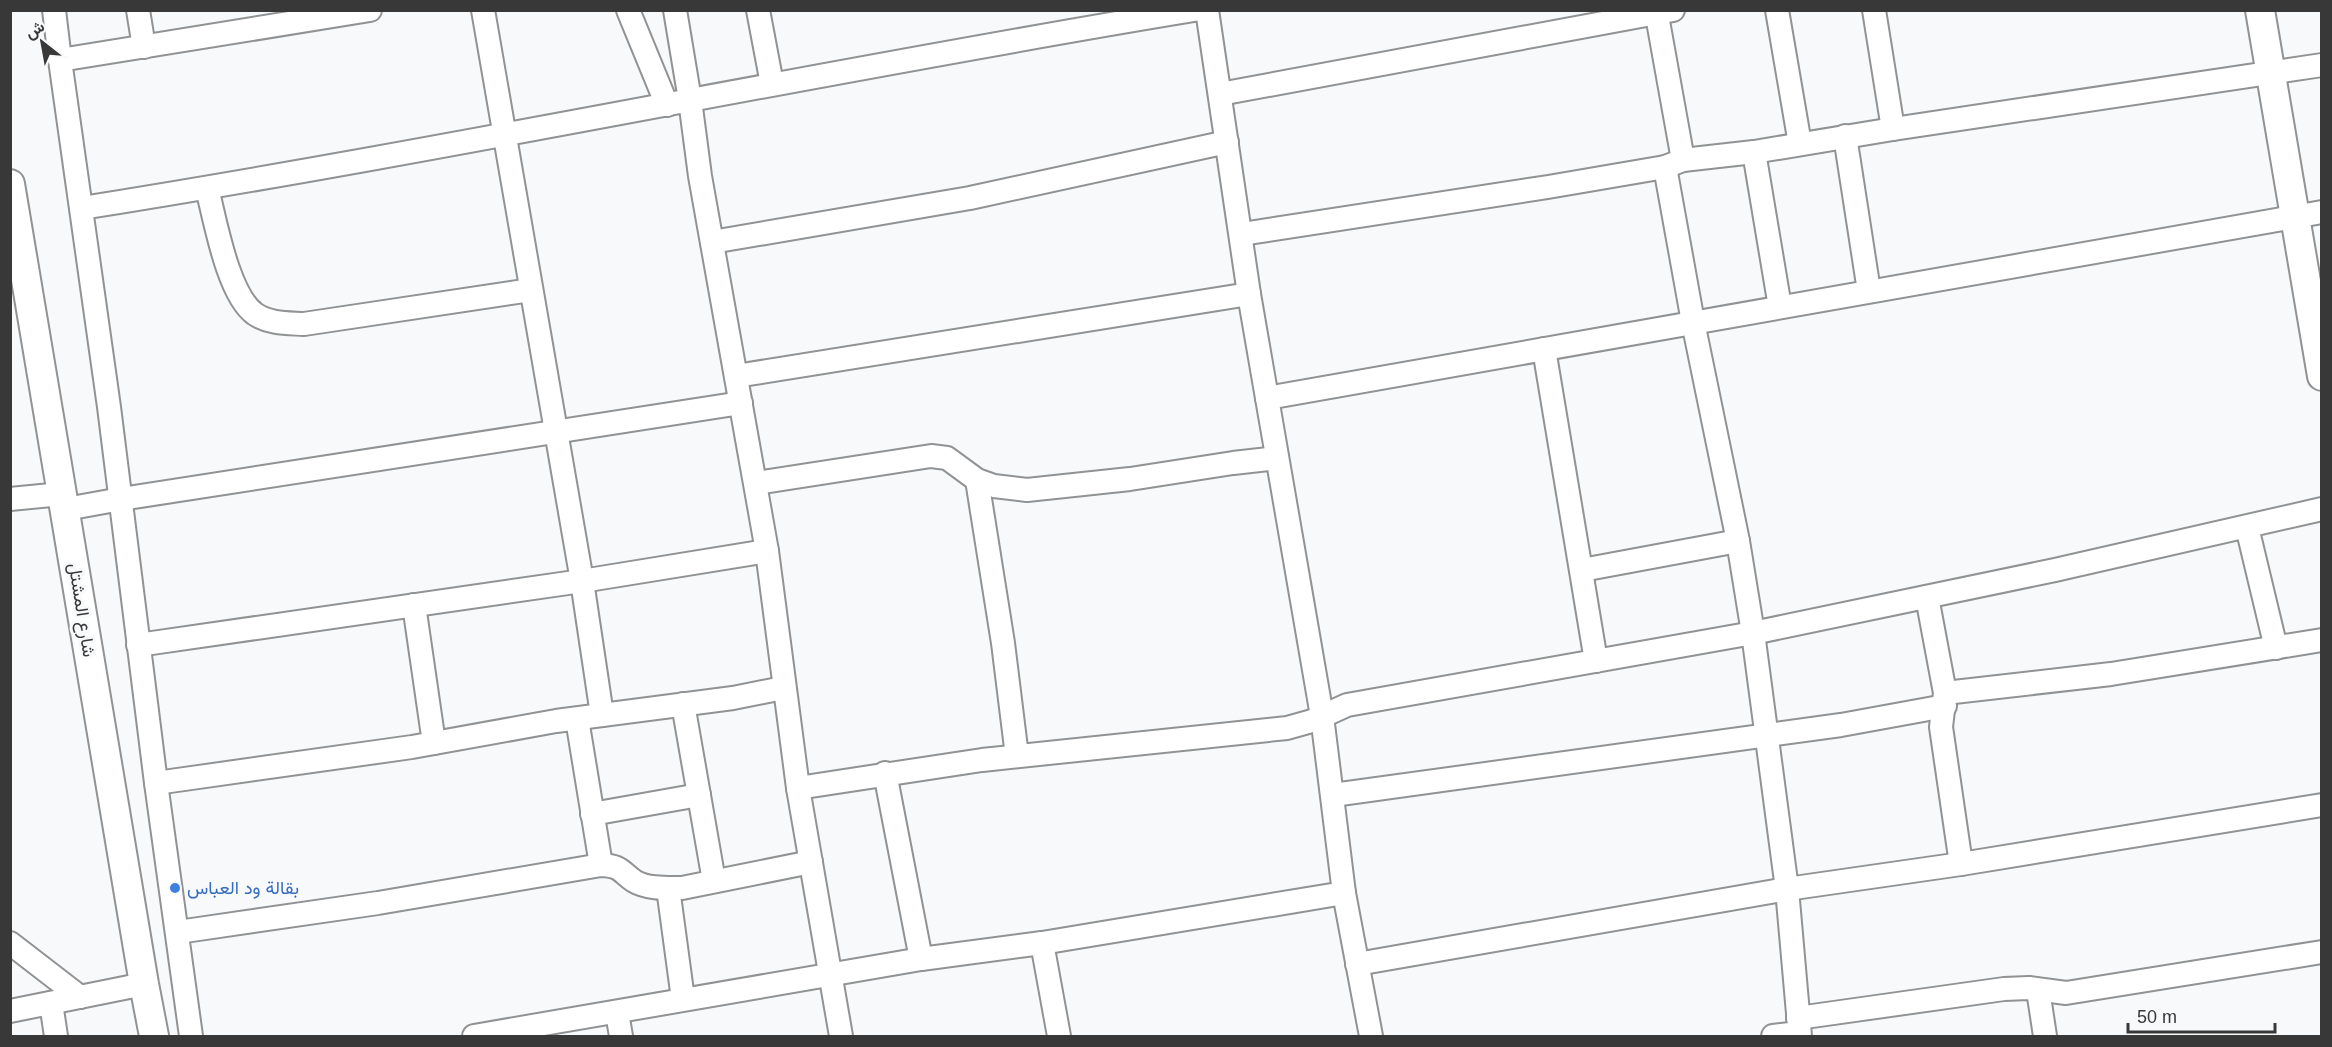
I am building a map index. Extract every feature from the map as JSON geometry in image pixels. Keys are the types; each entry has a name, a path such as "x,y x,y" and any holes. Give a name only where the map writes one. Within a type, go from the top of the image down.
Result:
{"street":[{"path":"54,10 191,1036"},
{"path":"138,10 144,47"},
{"path":"60,60 369,10"},
{"path":"483,10 582,581 602,715"},
{"path":"628,10 668,105"},
{"path":"675,10 700,176 756,483 798,788 841,1036"},
{"path":"758,10 772,84"},
{"path":"82,208 505,135 772,84 1194,10"},
{"path":"1207,10 1242,234 1249,294 1322,716 1334,795 1344,893 1357,964 1366,1036"},
{"path":"1777,10 1800,144"},
{"path":"1874,10 1893,129"},
{"path":"2260,10 2270,74 2309,214 2320,364"},
{"path":"1220,94 1662,12 1674,164 1693,322 1738,541 1753,633 1786,889 1799,1029"},
{"path":"1242,234 1845,136 2322,65"},
{"path":"1845,136 1869,291"},
{"path":"712,242 970,198 1227,142"},
{"path":"1754,152 1780,307"},
{"name":"شارع المشتل","path":"10,184 16,253 64,502 154,1036"},
{"path":"207,188 229,273 240,296 253,313 273,322 304,324 531,290"},
{"path":"1267,398 2309,214"},
{"path":"736,376 1249,294"},
{"path":"1544,349 1596,662"},
{"path":"10,499 64,502 121,499 741,403"},
{"path":"756,483 931,456 947,458 961,466 977,480 994,486 1027,490 1130,479 1277,458"},
{"path":"977,480 1003,643 1017,756"},
{"path":"798,788 885,773 1017,756 1243,734 1301,725 1347,705 1753,633 1927,597 2322,509"},
{"path":"2247,527 2276,648"},
{"path":"1582,570 1738,541"},
{"path":"138,645 582,581 767,551"},
{"path":"1927,597 1945,700 1941,727 1960,864"},
{"path":"414,605 434,743"},
{"path":"1334,795 1841,725 1945,700 2322,640"},
{"path":"156,783 434,743 783,688"},
{"path":"683,704 714,881"},
{"path":"577,719 601,865"},
{"path":"885,773 921,959"},
{"path":"592,814 699,795"},
{"path":"1357,964 1786,889 1960,864 2322,805"},
{"path":"178,932 378,903 601,865 621,869 641,884 668,888 811,862"},
{"path":"668,888 683,999"},
{"path":"474,1036 921,959 1042,943 1344,893"},
{"path":"10,943 80,998"},
{"path":"1042,943 1059,1036"},
{"path":"1773,1036 2004,989 2066,993 2322,952"},
{"path":"10,1011 144,984"},
{"path":"2038,990 2045,1036"},
{"path":"51,1003 56,1036"},
{"path":"617,1012 621,1036"}],"place":[{"name":"بقالة ود العباس","path":"175,888"}]}
